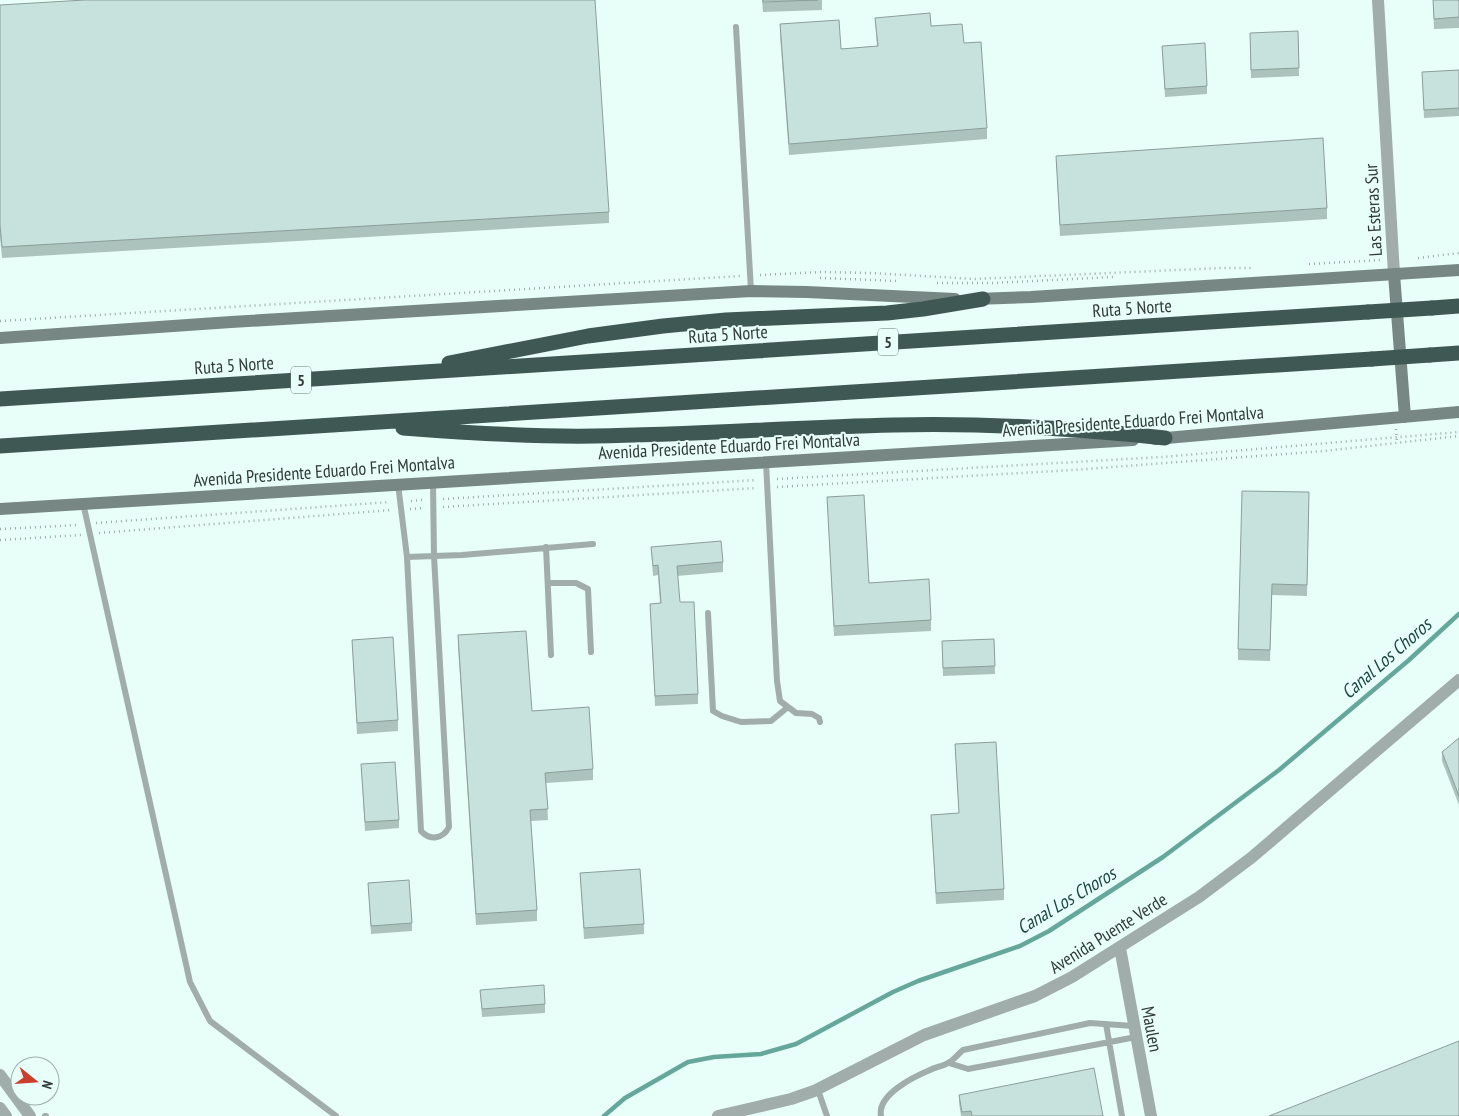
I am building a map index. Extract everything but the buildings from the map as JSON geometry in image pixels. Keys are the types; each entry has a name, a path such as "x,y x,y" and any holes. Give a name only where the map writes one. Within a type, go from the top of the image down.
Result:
{"highway":[{"path":"407,373 460,360 539,345 662,326 726,320 887,313 983,299"},
{"name":"Ruta 5 Norte","path":"0,397 20,398 1459,306"},
{"path":"0,446 1459,353"},
{"path":"350,424 486,434 578,436 842,426 972,425 1062,428 1165,438"}],"main road":[{"path":"0,338 231,322 751,291 983,299 1459,270"},
{"name":"Las Esteras Sur","path":"1394,274 1405,417"},
{"name":"Avenida Presidente Eduardo Frei Montalva","path":"0,509 433,481 1165,438 1459,412"}],"street":[{"name":"Las Esteras Sur","path":"1378,0 1394,274"},
{"name":"Avenida Puente Verde","path":"718,1116 791,1100 818,1090 924,1034 1036,996 1072,977 1199,897 1251,858 1459,680"},
{"name":"Maulen","path":"1120,948 1151,1116"},
{"path":"0,1075 30,1116"},
{"path":"0,1108 6,1116"}],"lane":[{"path":"736,27 751,291"},
{"path":"766,462 776,681 780,701 796,713 812,714 819,718 820,722"},
{"path":"398,484 407,557 422,831 432,838 444,834 449,827 434,556 433,481"},
{"path":"83,503 190,982 210,1021 336,1116"},
{"path":"407,557 593,544"},
{"path":"546,547 551,655"},
{"path":"549,583 576,583 588,590 591,652"},
{"path":"708,613 713,711 741,722 771,721 788,707"},
{"path":"881,1116 880,1112 884,1101 890,1093 928,1070 949,1063 963,1050 1090,1023 1106,1024 1135,1032"},
{"path":"1106,1024 1122,1116"},
{"path":"949,1063 968,1069 1108,1043 1135,1032"},
{"path":"818,1090 827,1116"}],"path":[{"path":"0,529 400,501 1162,457 1459,432"},
{"path":"0,540 401,509 1073,470 1324,451 1459,436"}],"waterway":[{"name":"Canal Los Choros","path":"604,1116 625,1098 688,1062 714,1057 761,1054 796,1044 893,992 918,981 1020,946 1049,931 1163,857 1279,770 1409,660 1459,614"}]}
